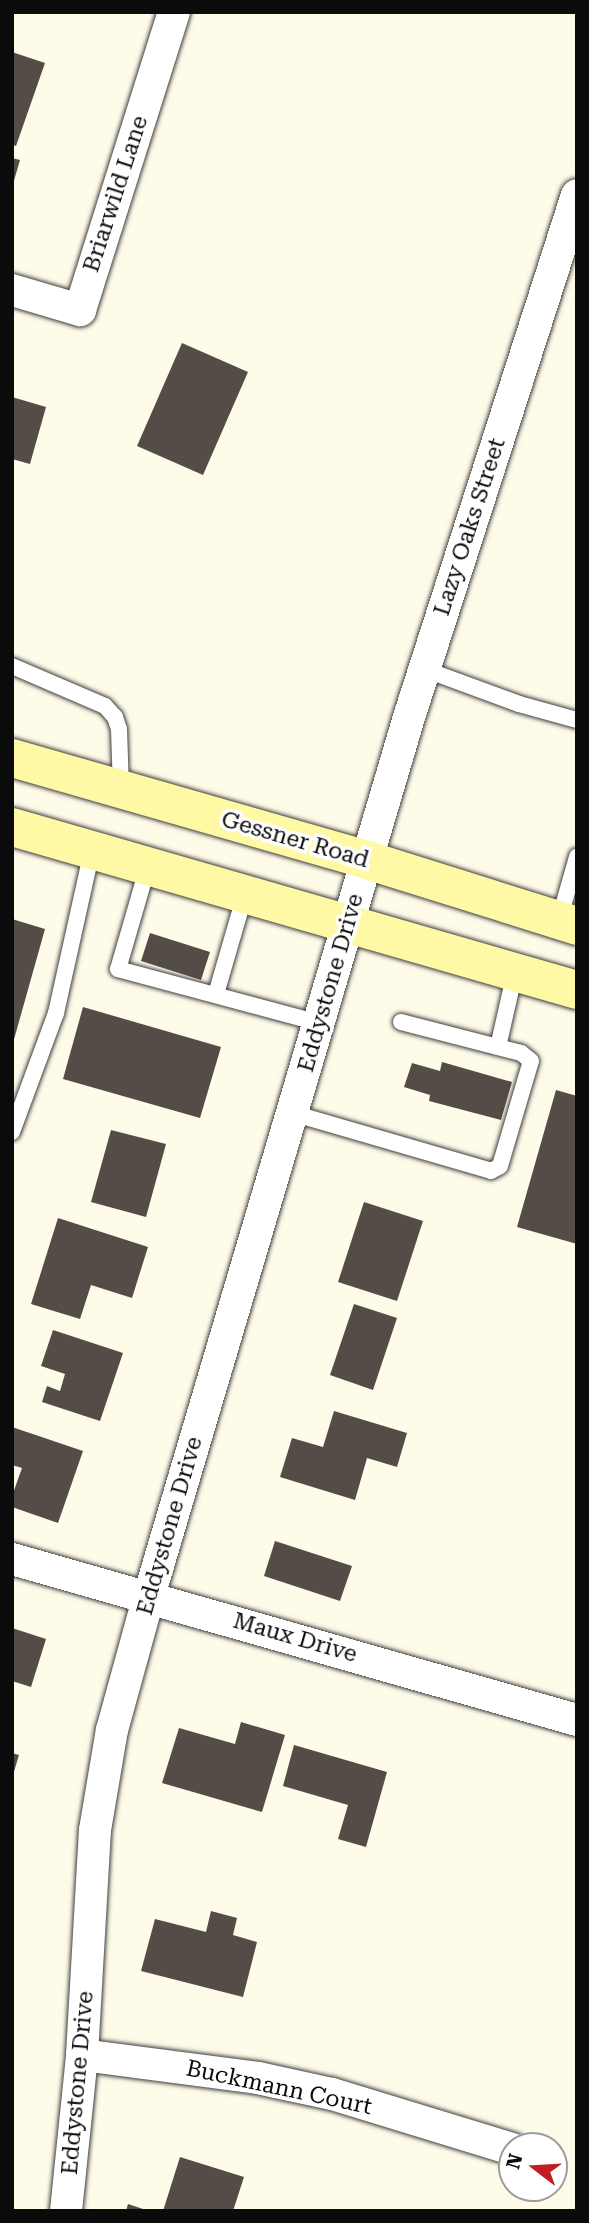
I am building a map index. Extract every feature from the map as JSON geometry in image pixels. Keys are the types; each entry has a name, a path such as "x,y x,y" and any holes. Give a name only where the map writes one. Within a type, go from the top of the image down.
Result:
{"main road":[{"name":"Gessner Road","path":"12,758 367,860 568,923"},
{"path":"12,827 577,990"}],"street":[{"name":"Briarwild Lane","path":"12,290 80,310 174,12"},
{"name":"Lazy Oaks Street","path":"367,860 424,669 577,195"},
{"name":"Eddystone Drive","path":"66,2211 82,2055 95,1830 112,1730 149,1596 367,860"},
{"name":"Maux Drive","path":"12,1559 577,1720"},
{"name":"Buckmann Court","path":"82,2055 258,2078 332,2094 498,2146"}],"lane":[{"path":"12,666 105,706 115,717 119,729 121,789"},
{"path":"424,669 519,704 577,720"},
{"path":"13,1132 65,981 92,850"},
{"path":"568,923 577,857"},
{"path":"148,866 118,969 319,1023"},
{"path":"216,994 245,894"},
{"path":"498,1047 515,972"},
{"path":"292,1113 491,1171 499,1166 531,1060 521,1053 401,1022"}],"building":[{"path":"12,52 45,63 16,146 12,145"},
{"path":"12,158 20,160 13,184 12,183"},
{"path":"182,343 248,372 203,475 137,446"},
{"path":"12,397 46,407 30,464 12,459"},
{"path":"12,919 45,929 13,1043 12,1043"},
{"path":"150,933 210,952 201,980 141,961"},
{"path":"83,1007 221,1047 200,1118 63,1079"},
{"path":"442,1062 512,1082 501,1120 429,1101 430,1095 404,1087 412,1063 440,1071"},
{"path":"556,1090 577,1096 577,1244 517,1227"},
{"path":"111,1130 166,1144 146,1217 91,1202"},
{"path":"364,1202 423,1221 397,1301 338,1282"},
{"path":"58,1218 148,1247 132,1298 91,1285 80,1319 31,1304"},
{"path":"354,1304 397,1318 373,1390 330,1375"},
{"path":"53,1330 123,1353 100,1421 42,1402 47,1386 60,1391 65,1374 41,1366"},
{"path":"334,1411 407,1433 397,1467 367,1458 355,1500 280,1477 292,1438 323,1447"},
{"path":"12,1427 83,1451 58,1523 12,1507 12,1496 22,1468 12,1465"},
{"path":"275,1541 352,1566 340,1601 264,1576"},
{"path":"12,1628 46,1639 31,1687 12,1681"},
{"path":"241,1722 285,1735 262,1812 162,1783 179,1728 235,1744"},
{"path":"294,1745 387,1772 366,1847 338,1839 348,1805 283,1786"},
{"path":"12,1753 19,1755 13,1775 12,1775"},
{"path":"211,1911 237,1918 233,1935 257,1942 243,1997 141,1971 155,1919 206,1932"},
{"path":"180,2157 244,2177 233,2211 163,2211"},
{"path":"128,2204 146,2210 146,2211 126,2211"}]}
